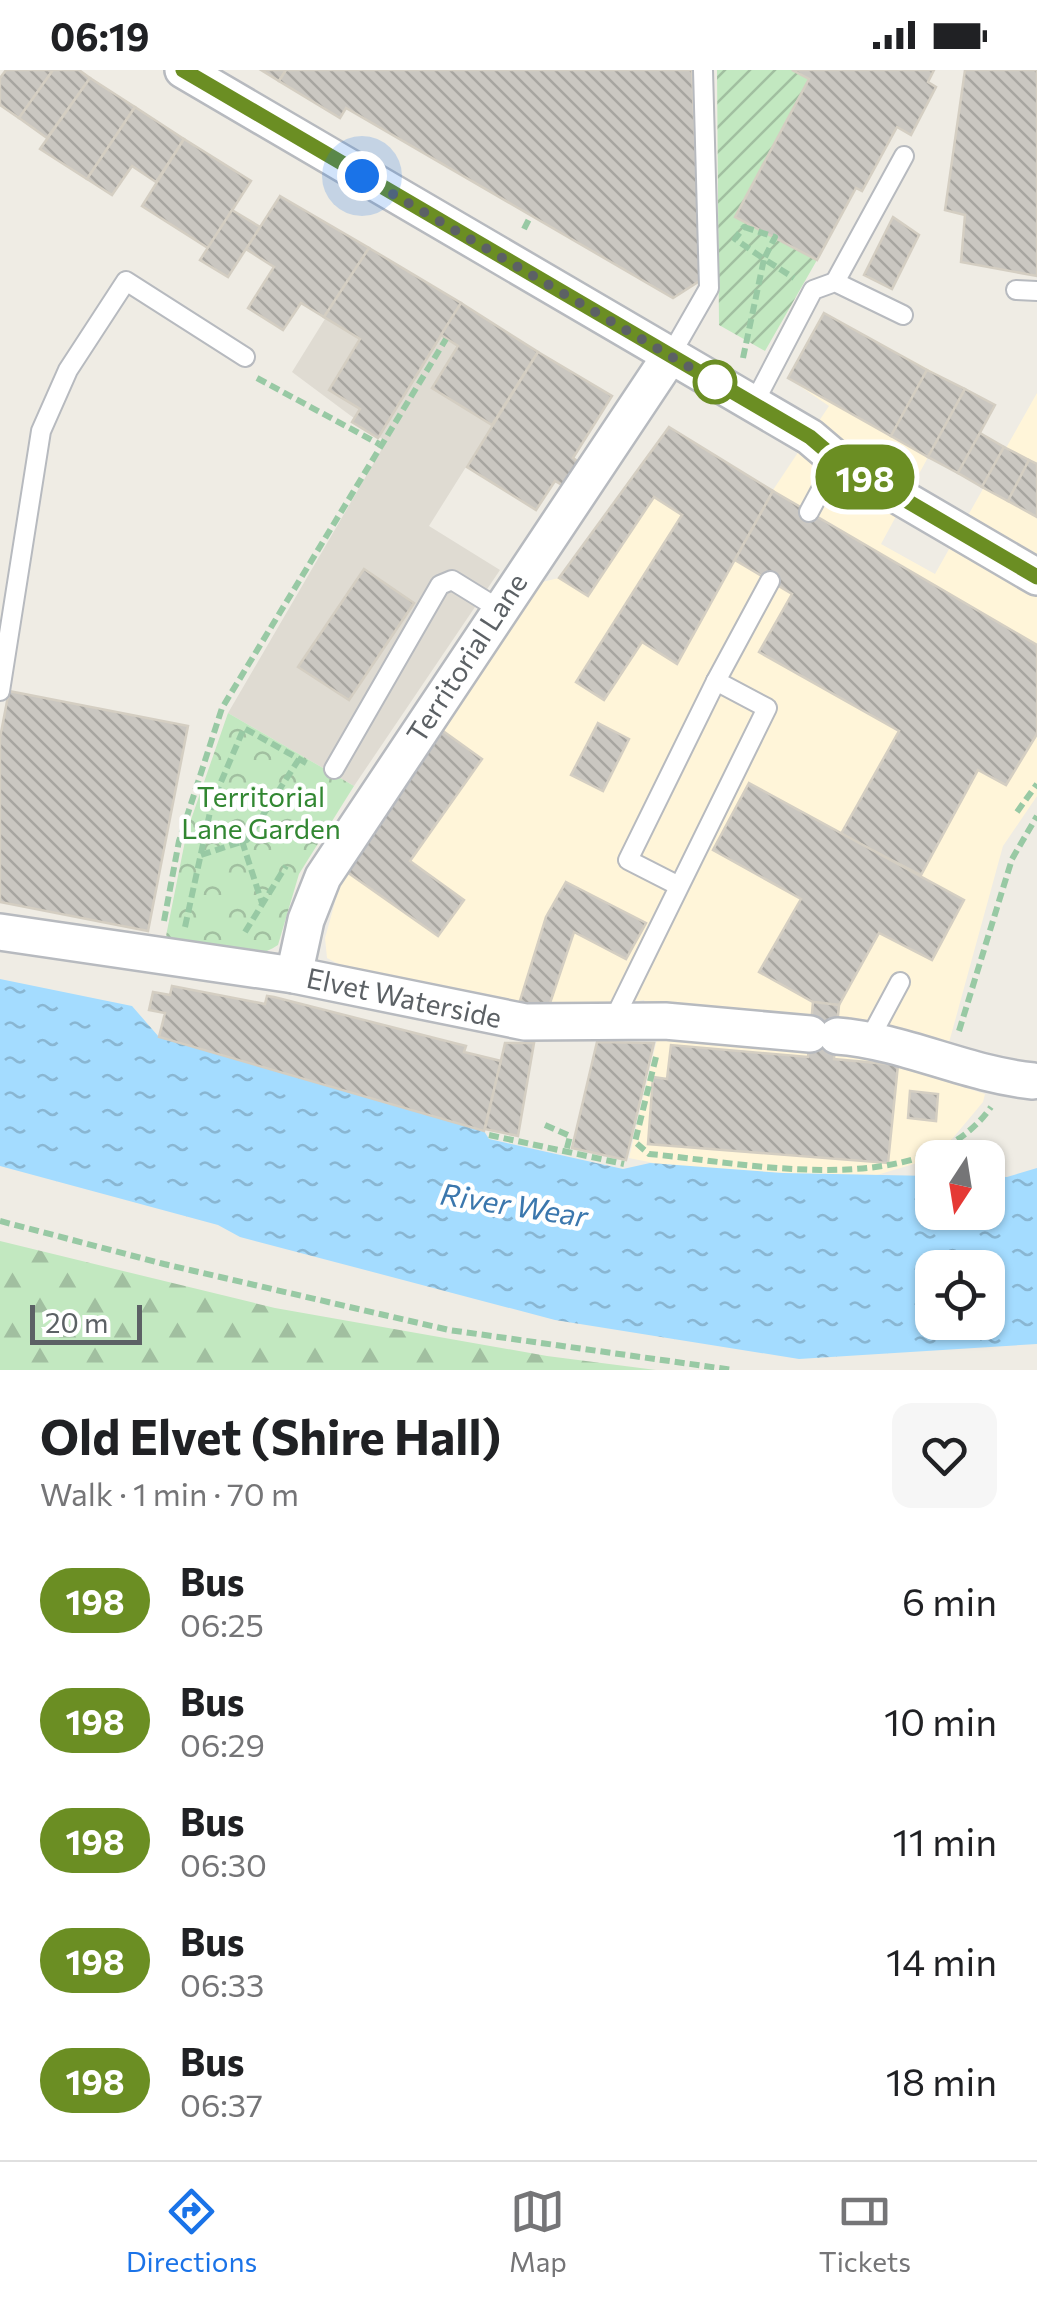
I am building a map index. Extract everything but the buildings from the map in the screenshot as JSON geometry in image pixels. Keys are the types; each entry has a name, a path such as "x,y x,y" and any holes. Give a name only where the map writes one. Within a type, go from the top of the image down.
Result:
{"street":[{"path":"183,70 810,437 837,460 1037,577"},
{"name":"Territorial Lane","path":"294,975 306,920 323,877 670,356"},
{"name":"Elvet Waterside","path":"0,932 294,975 508,1020 665,1021 839,1036 1016,1079"}],"lane":[{"path":"670,356 709,288 703,70"},
{"path":"745,399 813,290 834,282 904,156"},
{"path":"0,692 40,431 68,370 126,282 245,357"},
{"path":"834,282 903,316"},
{"path":"1016,290 1037,291"},
{"path":"810,512 837,460"},
{"path":"334,769 440,585 452,580 466,585 499,609"},
{"path":"680,886 628,860 770,581"},
{"path":"614,1020 767,708 716,681"},
{"path":"839,1036 900,982"}],"path":[{"path":"745,399 764,259 776,237 744,228 736,239 764,259 813,290"},
{"path":"158,954 179,841 222,708 446,339"},
{"path":"245,357 253,376 379,444"},
{"path":"195,930 185,928 212,802 244,728 314,768"},
{"path":"201,855 242,841 299,759"},
{"path":"1018,812 1037,784"},
{"path":"956,1040 1012,859 1037,816"},
{"path":"242,841 262,904"},
{"path":"239,941 288,862"},
{"path":"665,1021 635,1142 649,1154 796,1167 890,1168 916,1160 976,1128 1016,1079"},
{"path":"546,1124 570,1136 566,1152"},
{"path":"489,1135 624,1164"},
{"path":"0,1221 164,1264 449,1330 733,1370"}],"shaded area":[{"path":"369,248 538,352 429,526 500,570 354,786 228,713 386,442 292,372"},
{"path":"824,313 965,389 881,544 935,574 1037,393 1037,796 1003,846 939,1079 985,1094 983,1102 951,1140 915,1140 915,1164 877,1175 703,1173 629,1158 658,1035 644,1000 593,1009 548,1009 348,969 327,958 325,938 344,870 542,582 559,578 669,427 773,490 829,406 788,378"}],"green space":[{"path":"717,70 792,70 809,79 736,216 817,260 765,351 719,325"},
{"name":"Territorial Lane Garden","path":"228,713 354,786 299,874 278,945 238,956 207,953 165,941 187,831"},
{"path":"0,1241 275,1308 547,1356 656,1370 0,1370"}],"water":[{"name":"River Wear","path":"0,979 132,1006 159,1037 484,1131 489,1139 623,1169 650,1163 783,1173 915,1176 915,1230 1005,1230 1005,1177 1037,1168 1037,1344 799,1359 555,1320 240,1237 218,1225 0,1166"}],"bus line":[{"name":"198","path":"183,70 810,437 837,460 1037,577"}],"route":[{"path":"362,176 715,382"}]}
